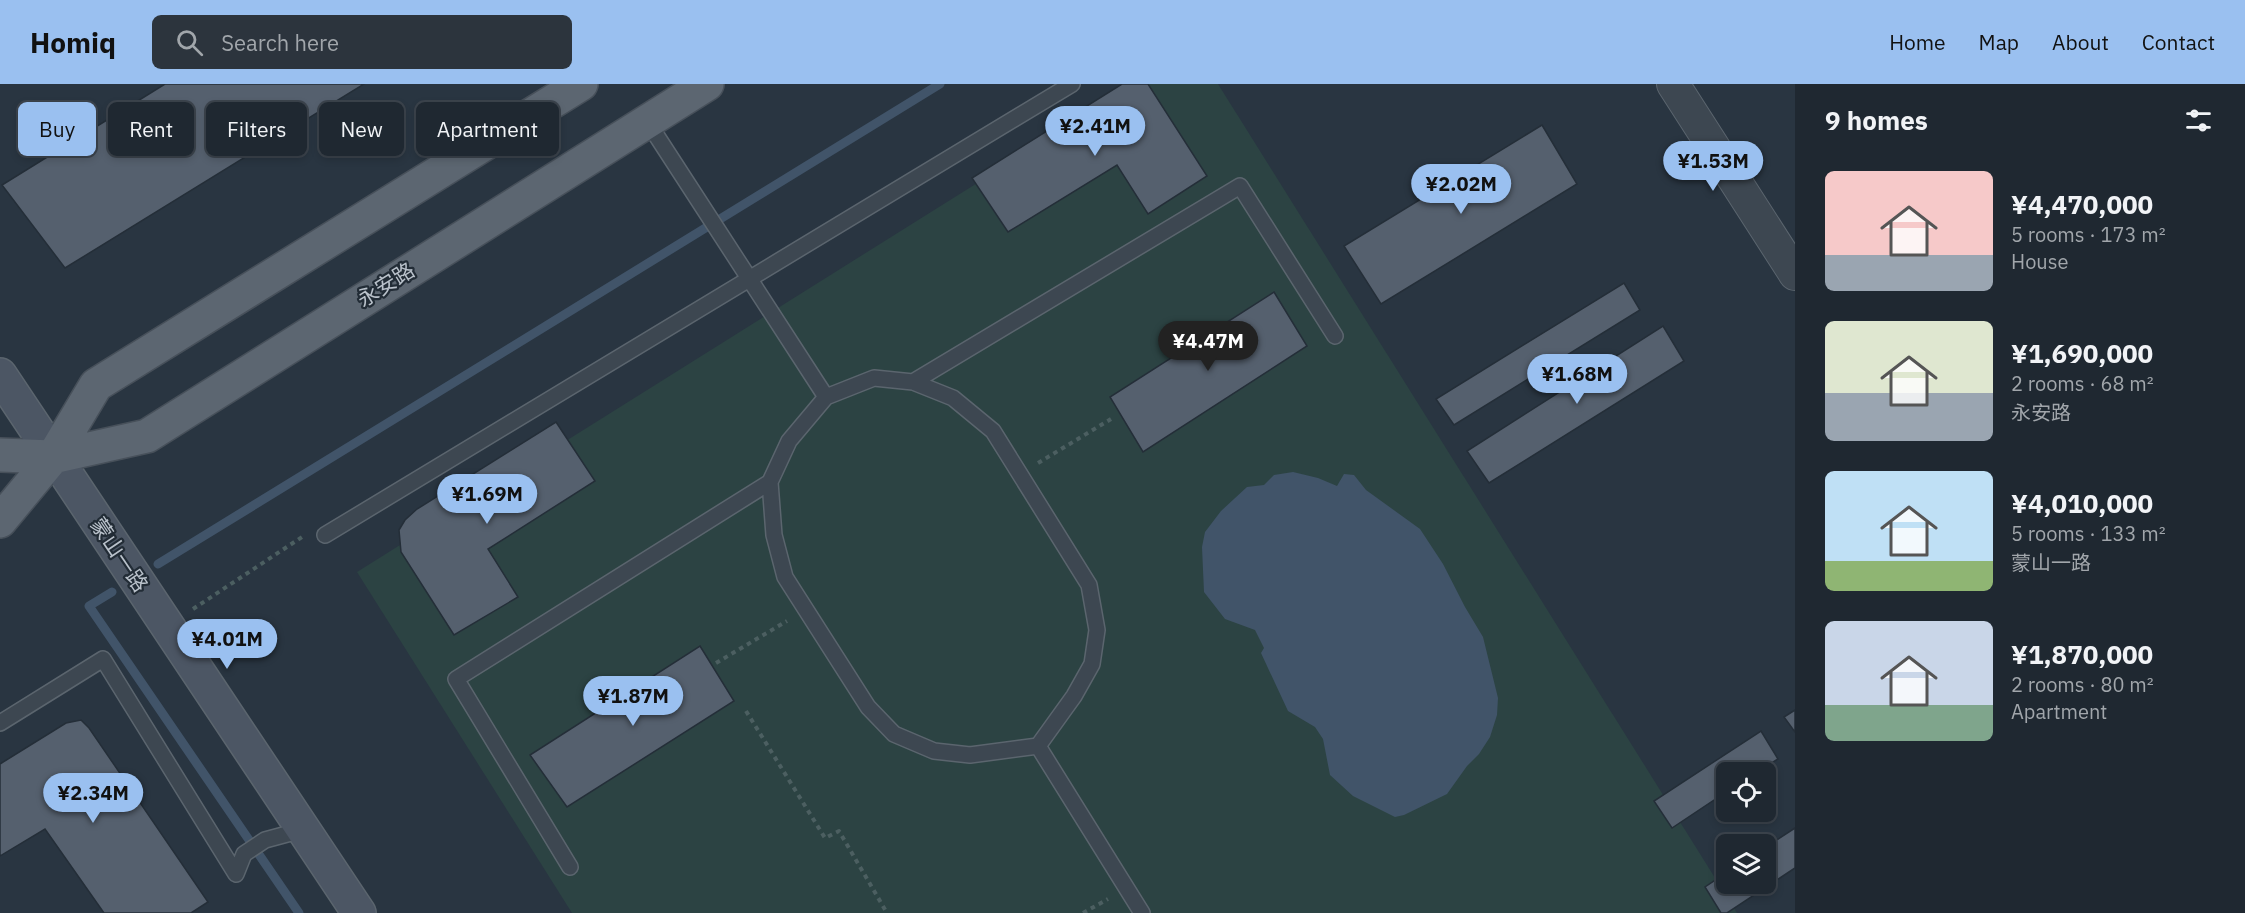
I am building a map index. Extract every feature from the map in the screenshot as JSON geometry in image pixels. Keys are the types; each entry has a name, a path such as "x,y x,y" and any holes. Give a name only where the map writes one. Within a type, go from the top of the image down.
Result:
{"main road":[{"path":"0,521 53,457 96,385 581,84"},
{"name":"永安路","path":"0,455 53,457 147,436 707,84"},
{"name":"蒙山一路","path":"0,375 359,913"}],"street":[{"path":"1673,84 1795,274"}],"lane":[{"path":"325,535 1072,84"},
{"path":"647,121 826,397"},
{"path":"913,382 1240,186 1335,336"},
{"path":"874,378 913,382 953,398 993,431 1089,585 1097,630 1092,664 1074,696 1038,746 970,755 934,751 894,734 868,707 785,578 774,535 770,482 789,441 826,397 874,378"},
{"path":"570,867 456,679 770,482"},
{"path":"0,723 103,659 236,874 244,855 265,840 302,830"},
{"path":"1038,746 1142,913"}],"path":[{"path":"1020,474 1111,419"},
{"path":"167,626 308,532 325,535"},
{"path":"716,663 806,610"},
{"path":"746,711 825,838 839,831 887,913"}],"green space":[{"path":"1135,84 1218,84 1716,879 1716,894 1725,894 1737,913 572,913 357,572"}],"water":[{"path":"1293,472 1318,478 1337,486 1344,474 1354,475 1366,490 1420,529 1443,564 1483,637 1498,698 1497,715 1490,737 1447,794 1404,815 1395,817 1353,796 1330,775 1323,739 1315,727 1288,711 1261,653 1264,648 1255,630 1225,619 1204,592 1202,547 1205,532 1221,511 1247,487 1264,485 1274,475"}],"building":[{"path":"165,84 364,84 335,102 319,102 319,112 307,119 307,102 206,102 206,156 247,156 65,268 2,185 49,156 96,156 96,127 108,119 108,156 194,156 194,102 136,102"},
{"path":"1122,84 1148,84 1207,176 1148,214 1117,165 1008,232 972,178"},
{"path":"1542,125 1577,184 1381,304 1344,246"},
{"path":"1624,283 1640,310 1454,425 1436,399"},
{"path":"1274,292 1307,346 1143,452 1110,397"},
{"path":"1663,326 1684,361 1489,483 1467,451"},
{"path":"556,422 595,481 488,549 518,597 454,635 401,552 399,530 405,520 417,509"},
{"path":"700,646 734,701 567,807 530,755"},
{"path":"1795,710 1795,732 1784,717"},
{"path":"81,720 89,728 208,902 191,913 104,913 45,829 0,856 0,764 66,723"},
{"path":"1761,731 1778,759 1773,762 1716,762 1716,799 1672,828 1654,801"},
{"path":"1795,828 1795,868 1776,881 1776,840"},
{"path":"1716,880 1716,894 1756,894 1727,913 1721,913 1705,887"}],"waterway":[{"path":"158,564 940,84"},
{"path":"112,592 89,606 299,913"}]}
